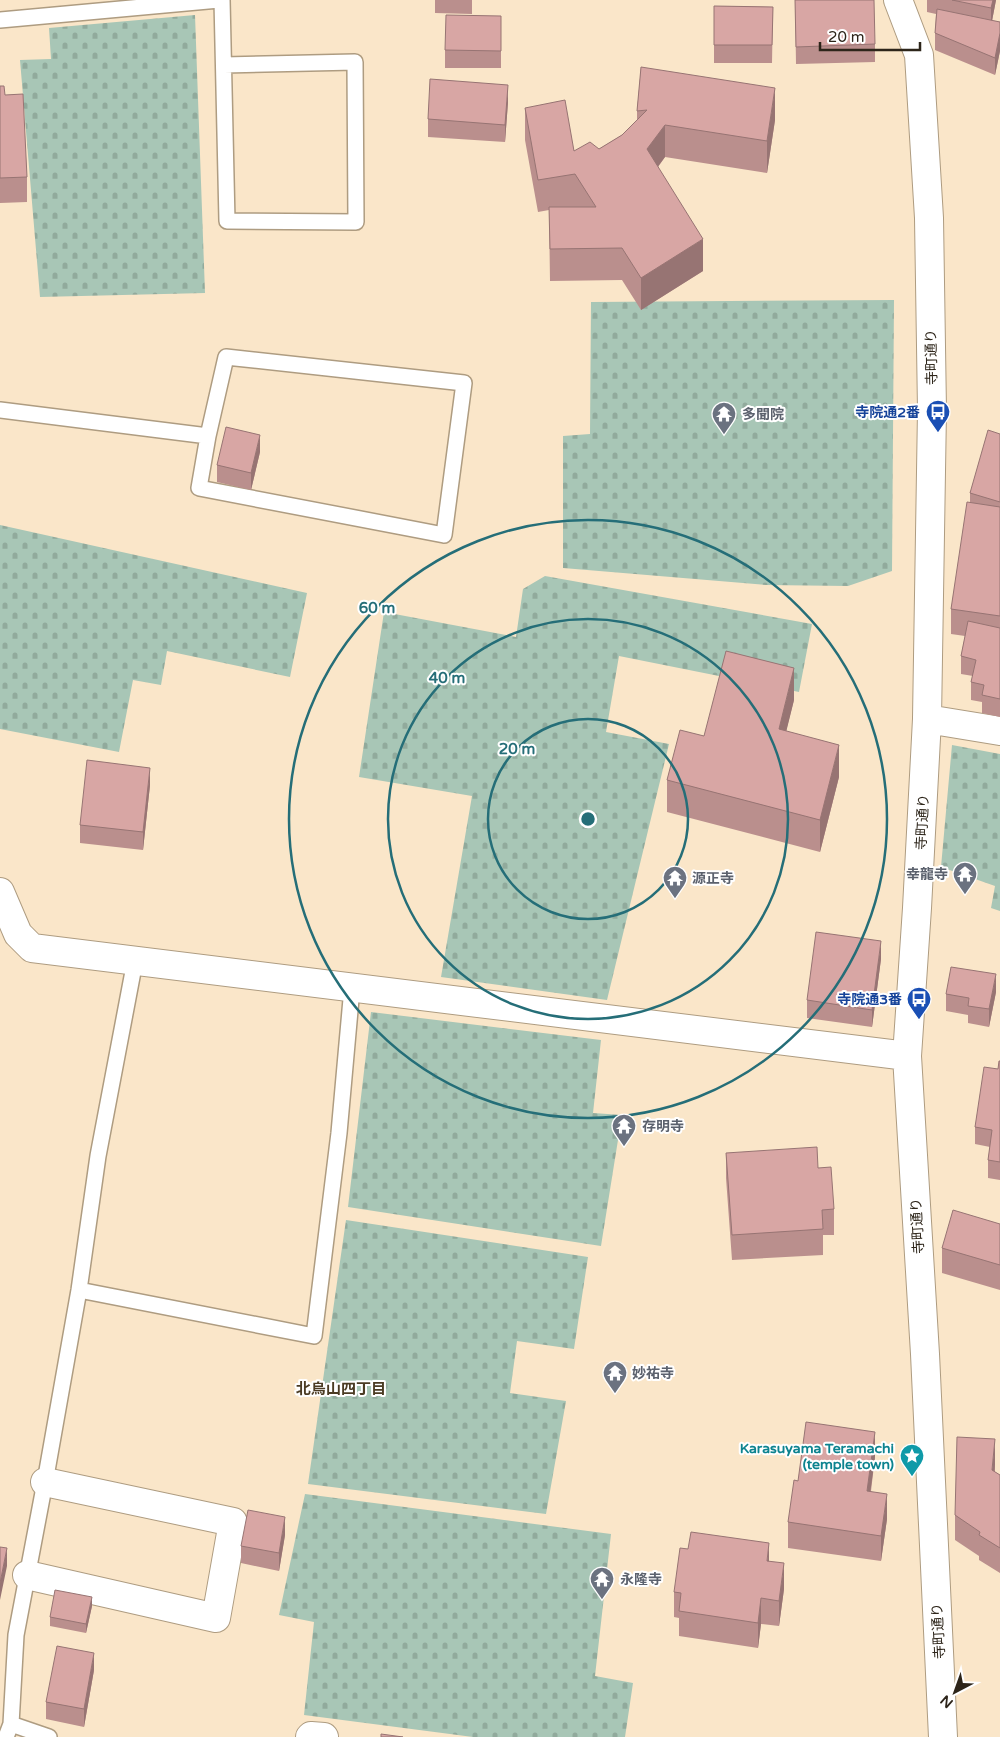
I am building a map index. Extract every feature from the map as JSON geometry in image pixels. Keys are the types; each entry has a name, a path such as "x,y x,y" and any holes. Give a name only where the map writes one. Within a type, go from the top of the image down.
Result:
{"street":[{"name":"寺町通り","path":"898,0 919,55 929,218 932,410 927,719 907,1056 925,1354 943,1737"},
{"path":"927,719 1000,731"},
{"path":"0,892 18,934 32,948 907,1056"},
{"path":"27,1575 216,1618 233,1522 45,1482"},
{"path":"310,1737 324,1737"}],"lane":[{"path":"0,20 221,0 224,65 226,221 356,222 355,62 224,65"},
{"path":"226,357 464,383 444,535 199,488 208,436 226,357"},
{"path":"0,410 208,436"},
{"path":"49,1737 9,1730 16,1635 79,1290 98,1156 135,961"},
{"path":"79,1290 314,1336 339,1133 352,988"}],"green space":[{"path":"195,15 205,293 40,297 20,60 51,59 49,28"},
{"path":"894,300 892,571 848,586 766,585 563,568 563,436 590,434 591,302"},
{"path":"0,525 307,593 290,677 167,651 161,685 133,680 119,752 0,729"},
{"path":"545,576 812,624 799,692 619,656 606,732 669,744 607,1000 441,977 472,796 359,777 384,612 516,637 523,589"},
{"path":"952,745 1000,754 1000,911 991,908 995,886 941,867"},
{"path":"371,1012 601,1040 593,1113 622,1115 601,1246 348,1207"},
{"path":"346,1220 588,1257 574,1349 517,1341 510,1393 566,1401 546,1514 308,1484"},
{"path":"305,1494 611,1534 595,1676 633,1683 625,1737 473,1737 304,1715 314,1622 279,1615"}],"building":[{"path":"795,0 874,0 875,44 796,47"},
{"path":"952,0 993,0 991,8"},
{"path":"714,6 773,7 772,45 714,45"},
{"path":"937,9 1000,22 1000,33 995,58 935,33"},
{"path":"446,15 501,16 501,51 445,50"},
{"path":"641,67 775,88 767,141 665,125 647,149 703,239 641,278 622,248 550,249 549,207 596,207 575,174 538,180 525,108 565,100 574,151 590,142 599,149 622,135 647,110 637,111"},
{"path":"430,79 508,85 505,125 428,119"},
{"path":"0,86 4,86 5,95 23,94 27,177 0,178"},
{"path":"226,427 260,435 251,473 217,465"},
{"path":"988,430 1000,434 1000,502 970,493"},
{"path":"967,502 1000,507 1000,616 951,609"},
{"path":"968,621 1000,628 1000,699 982,695 984,685 971,682 976,660 961,656"},
{"path":"726,651 794,668 779,729 839,745 820,820 667,780 680,730 704,736"},
{"path":"87,760 150,768 143,832 80,825"},
{"path":"816,932 881,941 872,1010 807,1000"},
{"path":"951,967 996,974 989,1009 968,1006 969,998 946,994"},
{"path":"999,1061 1000,1162 988,1160 992,1130 975,1127 984,1067 998,1069"},
{"path":"817,1147 818,1168 831,1167 834,1209 822,1210 823,1229 732,1235 726,1153"},
{"path":"953,1210 1000,1224 1000,1265 942,1248"},
{"path":"806,1422 875,1432 867,1491 887,1494 881,1536 788,1522 794,1480 798,1481"},
{"path":"957,1437 995,1439 992,1470 1000,1475 1000,1548 979,1535 980,1532 955,1515"},
{"path":"248,1510 285,1517 279,1553 241,1546"},
{"path":"691,1532 769,1543 767,1561 784,1563 779,1601 761,1598 758,1623 679,1611 681,1593 674,1592 680,1548 688,1549"},
{"path":"0,1547 7,1548 0,1583"},
{"path":"55,1590 92,1597 86,1624 50,1617"},
{"path":"57,1646 94,1653 84,1709 46,1702"},
{"path":"381,1734 403,1737 381,1737"}],"place":[{"name":"寺院通2番","path":"938,433"},
{"name":"多聞院","path":"724,435"},
{"name":"幸龍寺","path":"965,895"},
{"name":"源正寺","path":"675,899"},
{"name":"寺院通3番","path":"919,1020"},
{"name":"存明寺","path":"624,1147"},
{"name":"妙祐寺","path":"615,1394"},
{"name":"Karasuyama Teramachi (temple town)","path":"912,1477"},
{"name":"永隆寺","path":"602,1600"}],"district":[{"name":"北烏山四丁目","path":"341,1389"}]}
